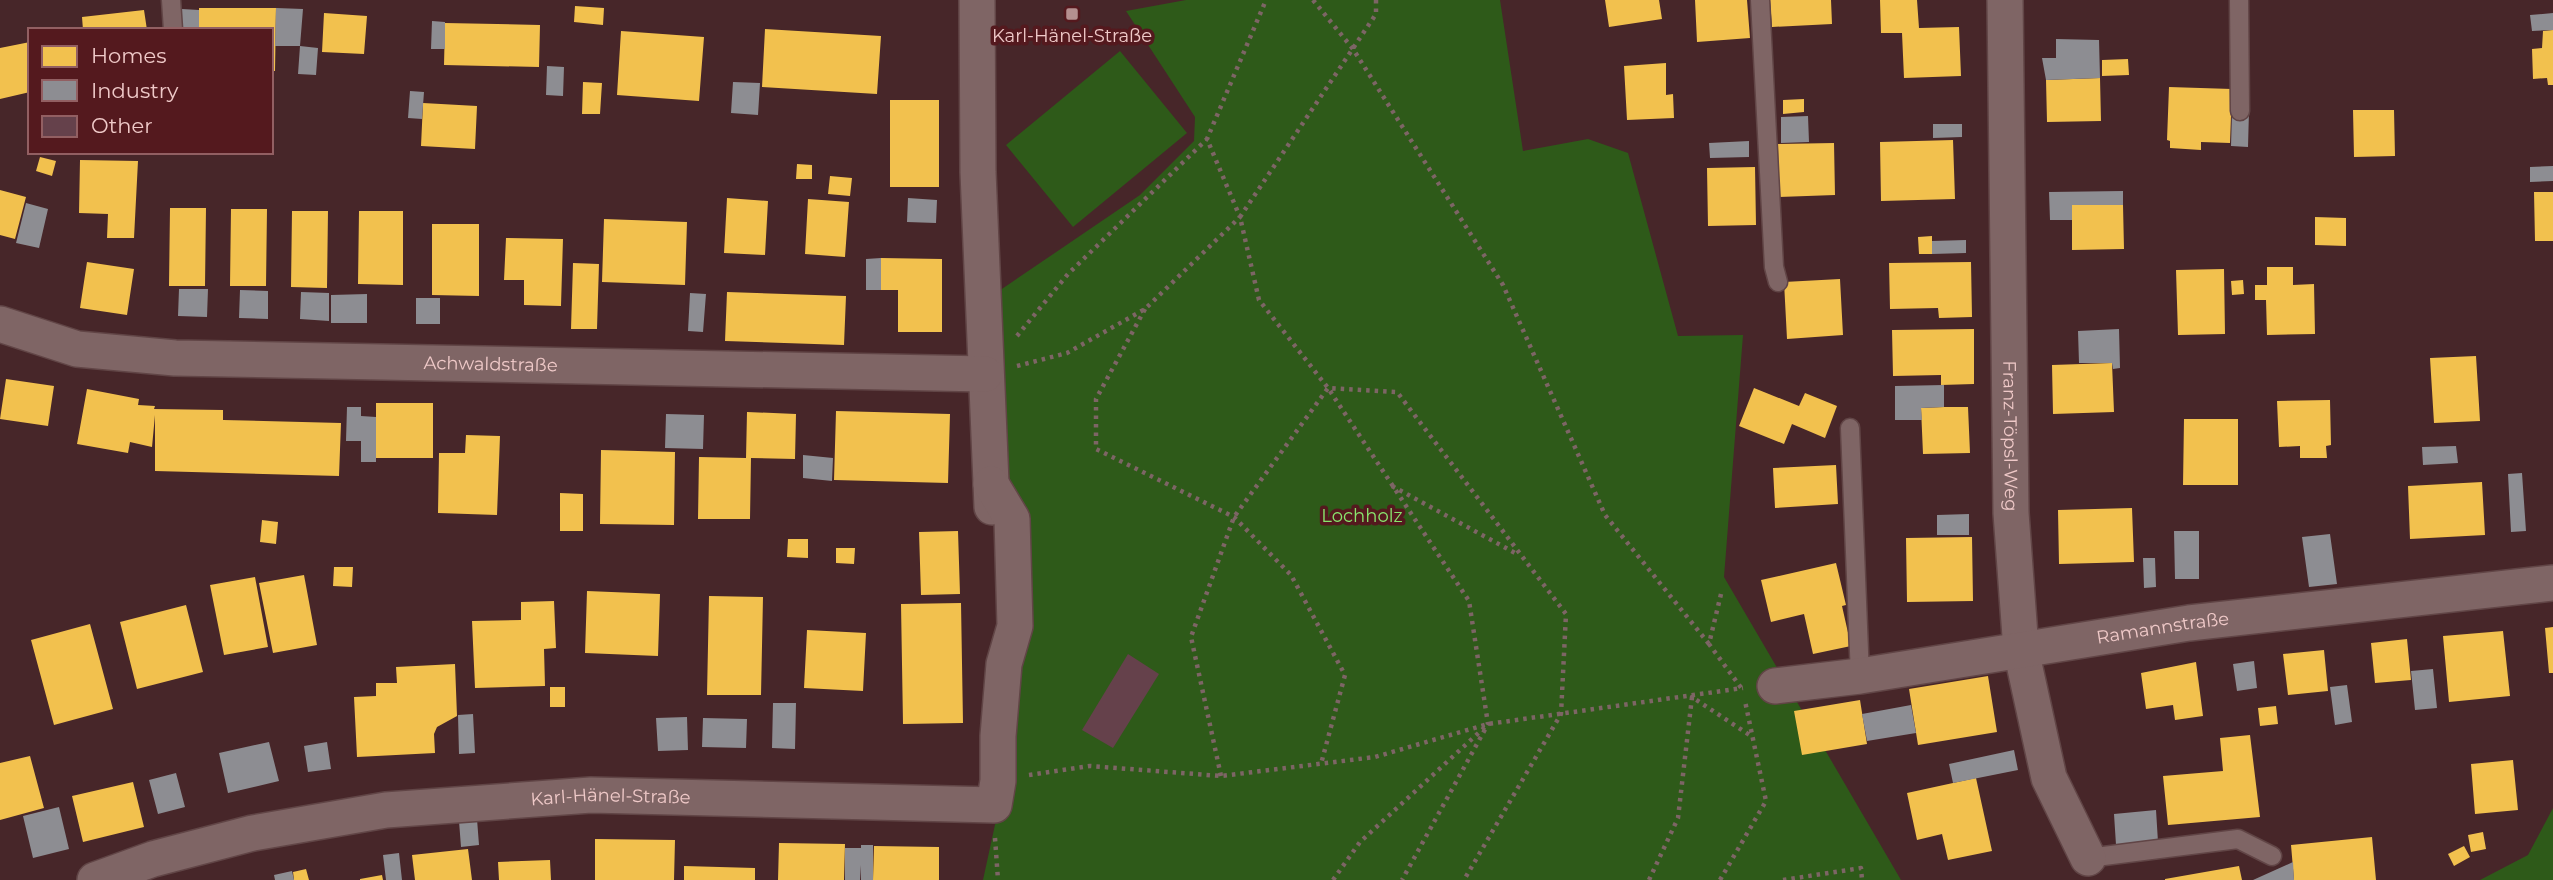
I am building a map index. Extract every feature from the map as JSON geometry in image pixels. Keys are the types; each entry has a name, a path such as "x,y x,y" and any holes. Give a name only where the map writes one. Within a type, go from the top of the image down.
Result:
{"street":[{"path":"967,0 984,0"},
{"path":"977,0 978,172 991,484 1012,519 1015,626 1004,664 996,793"},
{"name":"Franz-Töpsl-Weg","path":"2005,0 2011,513 2021,650 2049,778 2088,858"},
{"name":"Achwaldstraße","path":"0,324 77,349 175,358 985,374"},
{"name":"Ramannstraße","path":"1758,687 1860,676 2203,621 2553,583"},
{"name":"Karl-Hänel-Straße","path":"95,880 153,859 253,833 386,810 591,795 996,793"}],"lane":[{"path":"171,0 173,28"},
{"path":"1760,0 1774,267 1778,282"},
{"path":"2239,0 2240,111"},
{"path":"1850,428 1860,676"},
{"path":"2088,858 2238,839 2272,856"}],"path":[{"path":"985,374 1069,274 1207,139 1266,0"},
{"path":"1312,0 1353,49 1503,285 1605,515 1709,644 1758,687"},
{"path":"985,374 1067,353 1145,309 1240,217 1376,14 1376,0"},
{"path":"1207,139 1240,217 1259,300 1328,388 1469,601 1488,724 1402,880"},
{"path":"1145,309 1096,399 1096,449 1234,517 1291,575 1345,675 1321,764"},
{"path":"1221,776 1191,637 1234,517 1328,388"},
{"path":"1328,388 1397,392 1566,614 1561,714 1464,880"},
{"path":"1392,485 1521,556"},
{"path":"1709,644 1721,594"},
{"path":"998,880 996,793 1090,766 1221,776 1375,757 1488,724 1758,687"},
{"path":"1720,880 1766,801 1752,736 1758,687"},
{"path":"1692,697 1752,736"},
{"path":"1649,880 1678,818 1692,697"},
{"path":"1334,880 1360,842 1488,724"},
{"path":"1783,880 1861,868 1862,880"}],"green space":[{"name":"Lochholz","path":"1186,0 1500,0 1523,151 1588,139 1628,153 1678,336 1743,335 1724,577 1901,880 983,880 1013,742 993,295 1140,195 1194,141 1195,117 1126,11"},
{"path":"1120,51 1187,133 1073,227 1006,145"},
{"path":"2553,808 2553,880 2480,880 2528,855"}],"building: Homes":[{"path":"1605,0 1659,0 1662,19 1609,27"},
{"path":"1695,0 1747,0 1750,38 1697,42"},
{"path":"1770,0 1831,0 1832,24 1772,27"},
{"path":"1880,0 1917,0 1919,28 1959,27 1961,76 1904,78 1902,33 1881,33"},
{"path":"575,6 604,8 603,25 574,22"},
{"path":"199,8 276,8 275,71 273,28 199,28"},
{"path":"144,10 147,28 83,28 82,17"},
{"path":"324,13 367,16 364,54 322,52"},
{"path":"445,23 540,25 539,67 444,65"},
{"path":"765,29 881,36 877,94 762,87"},
{"path":"2553,30 2553,85 2548,85 2547,78 2533,79 2532,49 2542,48 2543,31"},
{"path":"621,31 704,37 699,101 617,95"},
{"path":"28,42 28,92 0,99 0,48"},
{"path":"2128,59 2129,75 2102,76 2102,60"},
{"path":"1666,63 1666,95 1673,94 1674,118 1627,120 1624,66"},
{"path":"2100,78 2101,121 2047,122 2046,80"},
{"path":"583,82 602,83 600,114 582,114"},
{"path":"2169,87 2232,89 2230,143 2201,142 2201,150 2170,148 2170,141 2167,140"},
{"path":"1804,99 1804,112 1783,114 1783,100"},
{"path":"890,100 939,100 939,187 890,187"},
{"path":"423,103 477,106 475,149 421,146"},
{"path":"2353,110 2394,110 2395,156 2354,157"},
{"path":"1953,140 1955,199 1881,201 1880,142"},
{"path":"1834,143 1835,195 1779,197 1778,144"},
{"path":"40,157 56,161 52,176 36,171"},
{"path":"80,160 138,161 134,238 107,238 108,214 79,213"},
{"path":"797,164 812,165 812,179 796,179"},
{"path":"1755,167 1756,225 1708,226 1707,168"},
{"path":"830,176 852,178 850,196 828,194"},
{"path":"0,190 26,197 15,239 0,235"},
{"path":"2534,192 2553,192 2553,241 2535,241"},
{"path":"727,198 768,201 765,255 724,253"},
{"path":"808,199 849,202 845,257 805,254"},
{"path":"2072,205 2123,205 2124,249 2072,250"},
{"path":"170,208 206,208 205,286 169,286"},
{"path":"231,209 267,209 266,286 230,286"},
{"path":"292,211 328,211 327,288 291,287"},
{"path":"359,211 403,211 403,285 358,284"},
{"path":"2315,217 2346,218 2346,246 2315,245"},
{"path":"604,219 687,222 685,285 602,282"},
{"path":"432,224 479,224 479,296 432,295"},
{"path":"1932,236 1932,254 1919,254 1918,237"},
{"path":"506,238 563,239 561,306 524,305 524,280 504,280"},
{"path":"881,258 942,259 942,332 898,332 898,290 881,290"},
{"path":"87,262 134,269 127,315 80,308"},
{"path":"1971,262 1972,317 1939,318 1938,308 1890,309 1889,263"},
{"path":"573,263 599,264 597,329 571,329"},
{"path":"2267,267 2293,267 2293,285 2314,284 2315,334 2267,335 2266,300 2255,300 2255,285 2267,285"},
{"path":"2224,269 2225,334 2178,335 2176,270"},
{"path":"1840,279 1843,335 1787,339 1784,282"},
{"path":"2243,280 2244,294 2232,295 2231,281"},
{"path":"727,292 846,296 844,345 725,341"},
{"path":"1974,329 1974,384 1941,385 1941,375 1893,376 1892,330"},
{"path":"2476,356 2480,421 2434,423 2430,358"},
{"path":"2112,363 2114,412 2053,414 2052,365"},
{"path":"6,379 54,386 48,426 0,419"},
{"path":"1754,388 1799,406 1805,393 1837,406 1825,438 1792,424 1784,444 1739,426"},
{"path":"87,389 139,399 138,405 155,406 154,409 223,410 223,420 341,423 339,476 155,471 155,415 152,447 130,442 128,453 77,444"},
{"path":"2330,400 2331,445 2326,446 2327,458 2300,458 2300,446 2279,447 2277,401"},
{"path":"376,403 433,403 433,458 376,458"},
{"path":"1968,407 1970,453 1923,454 1921,408"},
{"path":"836,411 950,414 948,483 834,480"},
{"path":"747,412 796,414 795,459 751,458 750,519 698,519 699,457 746,458"},
{"path":"2184,419 2238,419 2238,485 2183,485"},
{"path":"466,435 500,436 497,515 438,513 439,453 465,453"},
{"path":"601,450 675,452 674,525 600,524"},
{"path":"1836,465 1838,504 1775,508 1773,468"},
{"path":"2482,482 2485,535 2410,539 2408,486"},
{"path":"560,493 583,494 583,531 560,531"},
{"path":"2132,508 2134,562 2059,564 2058,510"},
{"path":"262,520 278,522 276,544 260,542"},
{"path":"958,531 960,594 921,595 919,532"},
{"path":"1972,537 1973,601 1907,602 1906,538"},
{"path":"788,539 808,539 808,558 787,557"},
{"path":"836,548 855,548 854,564 836,563"},
{"path":"1836,563 1846,605 1842,606 1851,646 1813,654 1804,614 1771,622 1761,580"},
{"path":"334,567 353,567 352,587 333,586"},
{"path":"304,575 317,645 273,653 259,583"},
{"path":"255,577 268,647 224,655 210,585"},
{"path":"587,591 660,594 658,656 585,653"},
{"path":"709,596 763,597 761,695 707,695"},
{"path":"554,601 556,648 544,649 545,686 475,688 472,621 521,620 521,602"},
{"path":"961,603 963,723 903,724 901,604"},
{"path":"186,605 203,672 137,689 120,622"},
{"path":"90,624 113,709 54,725 31,640"},
{"path":"2553,627 2553,673 2549,673 2545,628"},
{"path":"807,630 866,633 863,691 804,688"},
{"path":"2503,631 2510,696 2449,702 2443,636"},
{"path":"2407,639 2411,680 2375,683 2371,643"},
{"path":"2324,650 2328,691 2288,695 2283,654"},
{"path":"2196,662 2203,716 2175,720 2173,705 2146,709 2141,673"},
{"path":"455,664 457,716 437,727 434,734 435,753 357,757 354,697 376,696 376,683 397,683 396,667"},
{"path":"1988,676 1997,732 1918,745 1909,689"},
{"path":"550,687 565,687 565,707 550,707"},
{"path":"1860,700 1867,744 1802,755 1794,711"},
{"path":"2276,706 2278,724 2260,726 2258,708"},
{"path":"2250,735 2260,817 2168,825 2163,776 2223,771 2220,738"},
{"path":"30,756 44,808 0,820 0,763"},
{"path":"2513,760 2518,810 2475,814 2471,764"},
{"path":"1976,778 1992,851 1948,860 1942,834 1917,840 1907,793"},
{"path":"133,782 144,827 83,842 72,796"},
{"path":"2483,832 2486,849 2471,852 2468,835"},
{"path":"2372,837 2376,880 2294,880 2291,845"},
{"path":"595,839 675,840 674,880 595,880"},
{"path":"779,843 845,844 844,880 778,880"},
{"path":"874,846 939,847 939,880 873,880"},
{"path":"2464,846 2470,857 2454,866 2448,854"},
{"path":"468,849 472,880 415,880 412,855"},
{"path":"550,860 551,880 499,880 498,862"},
{"path":"684,866 755,868 755,880 684,880"},
{"path":"2239,866 2242,880 2165,880 2165,879"},
{"path":"306,869 309,880 294,880 293,872"},
{"path":"382,875 383,880 360,880 360,879"}],"building: Industry":[{"path":"276,8 303,9 300,46 275,46"},
{"path":"182,9 199,10 199,28 182,28"},
{"path":"2553,13 2553,30 2532,31 2530,15"},
{"path":"432,21 445,22 445,49 431,49"},
{"path":"2056,39 2099,40 2100,78 2046,80 2042,58 2056,58"},
{"path":"300,46 318,48 316,75 298,74"},
{"path":"547,66 564,67 563,96 546,95"},
{"path":"733,82 760,83 758,115 731,113"},
{"path":"410,91 424,92 422,119 408,118"},
{"path":"2232,111 2249,111 2248,147 2231,146"},
{"path":"1808,116 1809,142 1781,143 1781,117"},
{"path":"1933,124 1962,124 1962,137 1933,138"},
{"path":"1749,141 1749,157 1710,158 1709,143"},
{"path":"2553,166 2553,181 2530,182 2530,167"},
{"path":"2123,191 2123,205 2072,205 2072,220 2050,220 2049,192"},
{"path":"908,198 937,200 936,223 907,222"},
{"path":"26,203 48,209 39,248 16,243"},
{"path":"1966,240 1966,253 1932,254 1932,241"},
{"path":"881,258 881,290 866,290 866,259"},
{"path":"179,289 208,289 207,317 178,316"},
{"path":"240,290 268,291 268,319 239,318"},
{"path":"301,292 329,293 329,321 300,319"},
{"path":"690,293 706,294 703,332 688,331"},
{"path":"367,294 367,323 331,323 331,295"},
{"path":"416,298 440,298 440,324 416,324"},
{"path":"2119,329 2120,368 2113,369 2112,363 2079,363 2078,331"},
{"path":"1944,385 1944,407 1921,408 1922,420 1895,420 1895,386"},
{"path":"347,407 361,407 361,416 376,417 376,462 361,462 361,441 346,441"},
{"path":"666,414 704,415 703,449 665,448"},
{"path":"2456,446 2458,463 2423,465 2422,447"},
{"path":"803,455 833,458 832,481 803,478"},
{"path":"2522,473 2526,531 2511,532 2508,474"},
{"path":"1969,514 1969,535 1937,535 1937,515"},
{"path":"2174,531 2199,531 2199,579 2175,579"},
{"path":"2330,534 2337,584 2309,587 2302,537"},
{"path":"2143,558 2155,558 2156,587 2144,588"},
{"path":"2254,661 2257,688 2237,691 2233,664"},
{"path":"2433,669 2437,708 2415,710 2411,671"},
{"path":"2347,685 2352,722 2335,725 2330,687"},
{"path":"773,703 796,703 795,749 772,748"},
{"path":"1911,705 1916,733 1867,741 1862,714"},
{"path":"473,714 475,753 459,754 458,715"},
{"path":"687,717 688,750 658,751 656,718"},
{"path":"703,718 747,719 746,748 702,747"},
{"path":"269,742 279,781 228,793 219,753"},
{"path":"327,742 331,769 308,772 304,746"},
{"path":"2014,750 2018,770 1953,783 1949,764"},
{"path":"176,773 185,807 158,814 149,780"},
{"path":"59,807 69,849 33,858 23,816"},
{"path":"2156,810 2158,842 2116,845 2114,814"},
{"path":"477,819 479,845 461,847 459,821"},
{"path":"861,845 873,845 873,880 861,880 860,865 860,880 845,880 845,848 861,848"},
{"path":"399,853 402,880 386,880 383,855"},
{"path":"2293,862 2294,880 2253,880"},
{"path":"292,871 294,880 275,880 274,875"}],"building: Other":[{"path":"1128,654 1159,674 1113,748 1082,730"}],"place":[{"name":"Karl-Hänel-Straße","path":"1072,14"}]}
